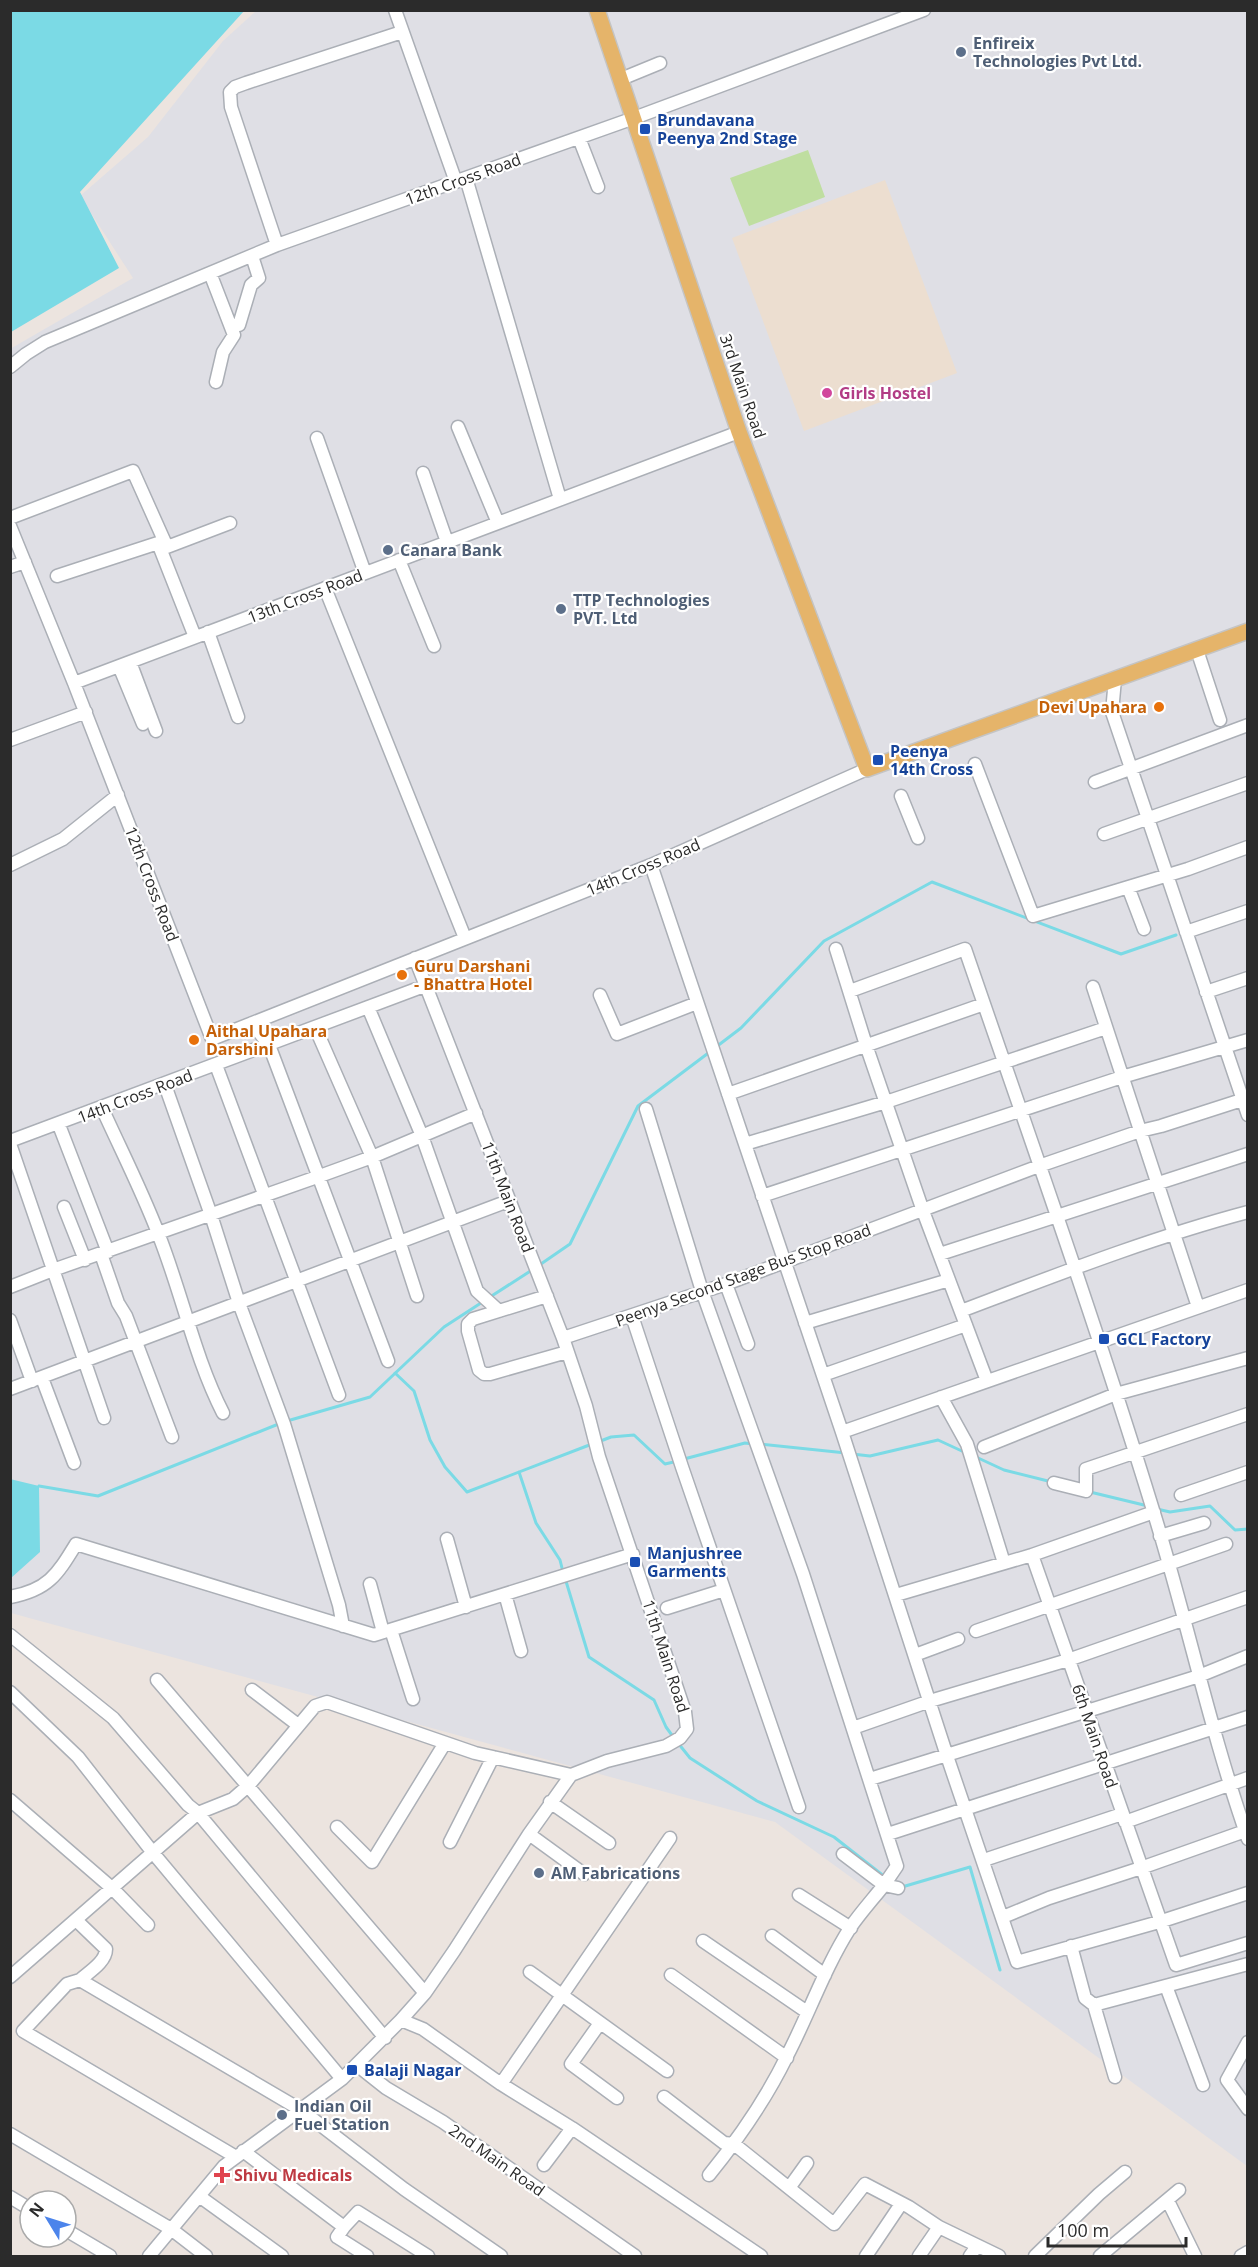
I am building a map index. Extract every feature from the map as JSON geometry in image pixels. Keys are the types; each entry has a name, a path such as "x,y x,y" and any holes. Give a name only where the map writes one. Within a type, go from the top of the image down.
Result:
{"main road":[{"name":"3rd Main Road","path":"597,10 739,432 867,769"},
{"path":"867,769 1248,631"}],"street":[{"path":"395,10 461,180 560,499"},
{"name":"12th Cross Road","path":"10,367 45,342 277,245 579,138 924,10"},
{"path":"277,245 231,107 230,92 235,87 246,83 402,32"},
{"path":"621,79 660,63"},
{"path":"579,138 598,187"},
{"path":"239,325 251,285 259,278 252,256"},
{"path":"210,273 234,335 223,352 216,382"},
{"path":"458,427 498,523"},
{"name":"13th Cross Road","path":"75,683 739,432"},
{"path":"317,438 365,573"},
{"path":"10,518 133,471 167,547 230,523"},
{"path":"423,473 447,542"},
{"name":"12th Cross Road","path":"11,530 75,683 212,1039 416,958"},
{"path":"57,576 158,543 195,637"},
{"path":"399,560 434,646"},
{"path":"10,567 25,562"},
{"path":"325,588 465,938"},
{"path":"208,633 238,717"},
{"path":"1197,650 1220,720"},
{"path":"124,664 143,724"},
{"path":"124,664 156,731"},
{"path":"1115,679 1112,712 1225,1048 1245,1098 1248,1115"},
{"path":"10,740 86,712"},
{"path":"1095,782 1248,725"},
{"path":"975,764 1033,916 1188,869 1248,847"},
{"name":"14th Cross Road","path":"416,958 651,865 867,769"},
{"path":"1104,834 1248,783"},
{"path":"10,865 63,839 118,795"},
{"path":"901,796 918,838"},
{"path":"651,865 1017,1962 1159,1922 1248,1893"},
{"path":"1128,887 1144,929"},
{"path":"1186,932 1248,911"},
{"path":"836,949 923,1211 987,1381"},
{"path":"850,991 965,949 1075,1267 1135,1451 1154,1512 1228,1785 1246,1833 1049,1898 1002,1917"},
{"name":"11th Main Road","path":"416,958 508,1201 563,1338 685,1712 687,1729 666,1746 607,1761 570,1775"},
{"path":"1206,992 1248,978"},
{"name":"14th Cross Road","path":"10,1143 427,985"},
{"path":"1093,987 1198,1307"},
{"path":"600,995 616,1034 697,1003"},
{"path":"728,1094 984,1004"},
{"path":"368,1007 422,1136 477,1291 499,1311"},
{"path":"252,1023 269,1045 388,1361"},
{"path":"315,1028 372,1157 417,1296"},
{"path":"745,1144 886,1102 1106,1028"},
{"path":"762,1196 1122,1077 1248,1040"},
{"path":"216,1065 339,1395"},
{"path":"165,1085 239,1303 284,1424 339,1605 343,1626"},
{"name":"Peenya Second Stage Bus Stop Road","path":"563,1338 726,1284 1039,1166 1245,1098"},
{"path":"102,1108 159,1234 187,1322 223,1413"},
{"path":"646,1109 702,1291 803,1574 897,1866 851,1928 825,1975 787,2058 761,2104 734,2144 709,2175"},
{"path":"10,1287 372,1157 476,1113"},
{"path":"59,1125 135,1342 172,1437"},
{"path":"10,1143 104,1418"},
{"path":"940,1254 1248,1154"},
{"path":"10,1389 508,1201"},
{"path":"64,1206 85,1260"},
{"path":"961,1311 1075,1267 1173,1233 1248,1212"},
{"path":"805,1323 949,1280"},
{"path":"726,1284 748,1344"},
{"path":"842,1432 1248,1290"},
{"path":"547,1296 473,1319 468,1324 468,1332 479,1370 484,1374 490,1374 567,1352"},
{"path":"632,1316 799,1807"},
{"path":"10,1320 74,1463"},
{"path":"823,1375 966,1325"},
{"path":"984,1447 1116,1394 1248,1358"},
{"path":"941,1397 967,1444 1004,1563"},
{"path":"1054,1483 1086,1491 1086,1469 1248,1414"},
{"path":"1181,1495 1248,1472"},
{"path":"896,1595 1032,1555 1154,1512"},
{"path":"1160,1536 1204,1523"},
{"path":"447,1539 466,1606"},
{"path":"10,1597 32,1593 55,1576 76,1544 374,1635 633,1554"},
{"path":"976,1631 1226,1544"},
{"name":"6th Main Road","path":"1032,1555 1140,1868 1176,1965 1248,1943"},
{"path":"370,1584 413,1699"},
{"path":"667,1608 724,1590"},
{"path":"505,1594 521,1651"},
{"path":"853,1728 930,1701 1068,1660 1248,1597"},
{"path":"10,1635 113,1718 188,1805 198,1813 385,2038"},
{"path":"915,1655 958,1639"},
{"path":"870,1779 1199,1676 1248,1656"},
{"path":"157,1680 425,1992"},
{"path":"252,1690 298,1725"},
{"path":"10,1692 78,1757 154,1854 342,2079"},
{"path":"10,1977 154,1854 198,1813 233,1799 249,1785 315,1706 327,1702 445,1743 570,1775 550,1802 454,1951 425,1992 401,2020 342,2079 224,2166 148,2256"},
{"path":"888,1834 1248,1716"},
{"path":"337,1827 372,1862 445,1743"},
{"path":"450,1842 493,1757"},
{"path":"984,1860 1248,1778"},
{"path":"10,1800 113,1889 148,1925"},
{"path":"550,1802 609,1843"},
{"path":"529,1834 584,1874"},
{"path":"501,2084 670,1838"},
{"path":"843,1854 884,1885 898,1888"},
{"path":"799,1895 851,1928"},
{"path":"77,1921 106,1949 106,1955 80,1980 68,1984 23,2031 240,2154 344,2227"},
{"path":"772,1936 825,1975"},
{"path":"703,1941 807,2012"},
{"path":"1071,1946 1085,1998 1094,2005 1115,2077"},
{"path":"1094,2005 1248,1964"},
{"path":"530,1972 667,2071"},
{"path":"671,1975 787,2058"},
{"path":"80,1980 301,2110 404,2188 501,2256"},
{"path":"1166,1986 1203,2085"},
{"path":"401,2020 423,2029 501,2084 572,2128 761,2256"},
{"path":"600,2023 571,2064 617,2098"},
{"path":"1248,2042 1227,2080 1248,2109"},
{"name":"2nd Main Road","path":"357,2065 386,2088 443,2122 635,2256"},
{"path":"664,2097 724,2143 734,2144 834,2224 865,2184 909,2206 973,2251 999,2256"},
{"path":"544,2165 572,2128"},
{"path":"10,2134 171,2229 206,2256"},
{"path":"789,2188 807,2163"},
{"path":"1035,2256 1125,2172"},
{"path":"1100,2256 1179,2190"},
{"path":"199,2196 282,2256"},
{"path":"1168,2201 1195,2256"},
{"path":"866,2256 901,2204"},
{"path":"367,2256 337,2237 358,2212 428,2256"},
{"path":"919,2256 939,2227"},
{"path":"78,2237 110,2256"},
{"path":"1241,2256 1248,2252"}],"shaded area":[{"path":"256,11 1247,11 1247,2166 775,1822 11,1613 10,349 133,278 80,196 148,137 223,41"},
{"path":"885,180 957,373 804,431 732,238"}],"green space":[{"path":"808,150 825,197 749,226 730,178"}],"water":[{"path":"11,10 244,11 80,192 119,268 11,332"},
{"path":"10,1479 39,1486 40,1552 11,1578"}],"waterway":[{"path":"716,1047 741,1028 824,941 932,882 1121,954 1176,935"},
{"path":"538,1266 570,1244 638,1106 711,1051"},
{"path":"490,1297 532,1270"},
{"path":"287,1421 370,1397 444,1327 484,1301"},
{"path":"395,1373 414,1391 430,1440 445,1467 467,1492 592,1444"},
{"path":"39,1486 98,1496 281,1423"},
{"path":"598,1442 611,1437 634,1435 665,1464 678,1461"},
{"path":"852,1454 870,1456 938,1440 964,1452"},
{"path":"684,1459 745,1443 753,1444"},
{"path":"760,1444 846,1453"},
{"path":"976,1457 1004,1470 1052,1482"},
{"path":"519,1472 536,1523 560,1560 563,1572"},
{"path":"1090,1492 1148,1506"},
{"path":"1157,1509 1170,1512 1210,1506 1235,1530 1248,1529"},
{"path":"565,1578 589,1657 654,1700 666,1727 674,1738"},
{"path":"678,1743 690,1758 757,1801 834,1837 885,1877"},
{"path":"902,1887 970,1867 1000,1970"}],"place":[{"name":"Enfireix Technologies Pvt Ltd.","path":"961,52"},
{"name":"Brundavana Peenya 2nd Stage","path":"645,129"},
{"name":"Girls Hostel","path":"827,393"},
{"name":"Canara Bank","path":"388,550"},
{"name":"TTP Technologies PVT. Ltd","path":"561,609"},
{"name":"Devi Upahara","path":"1159,707"},
{"name":"Peenya 14th Cross","path":"878,760"},
{"name":"Guru Darshani - Bhattra Hotel","path":"402,975"},
{"name":"Aithal Upahara Darshini","path":"194,1040"},
{"name":"GCL Factory","path":"1104,1339"},
{"name":"Manjushree Garments","path":"635,1562"},
{"name":"AM Fabrications","path":"539,1873"},
{"name":"Balaji Nagar","path":"352,2070"},
{"name":"Indian Oil Fuel Station","path":"282,2115"},
{"name":"Shivu Medicals","path":"222,2175"}]}
